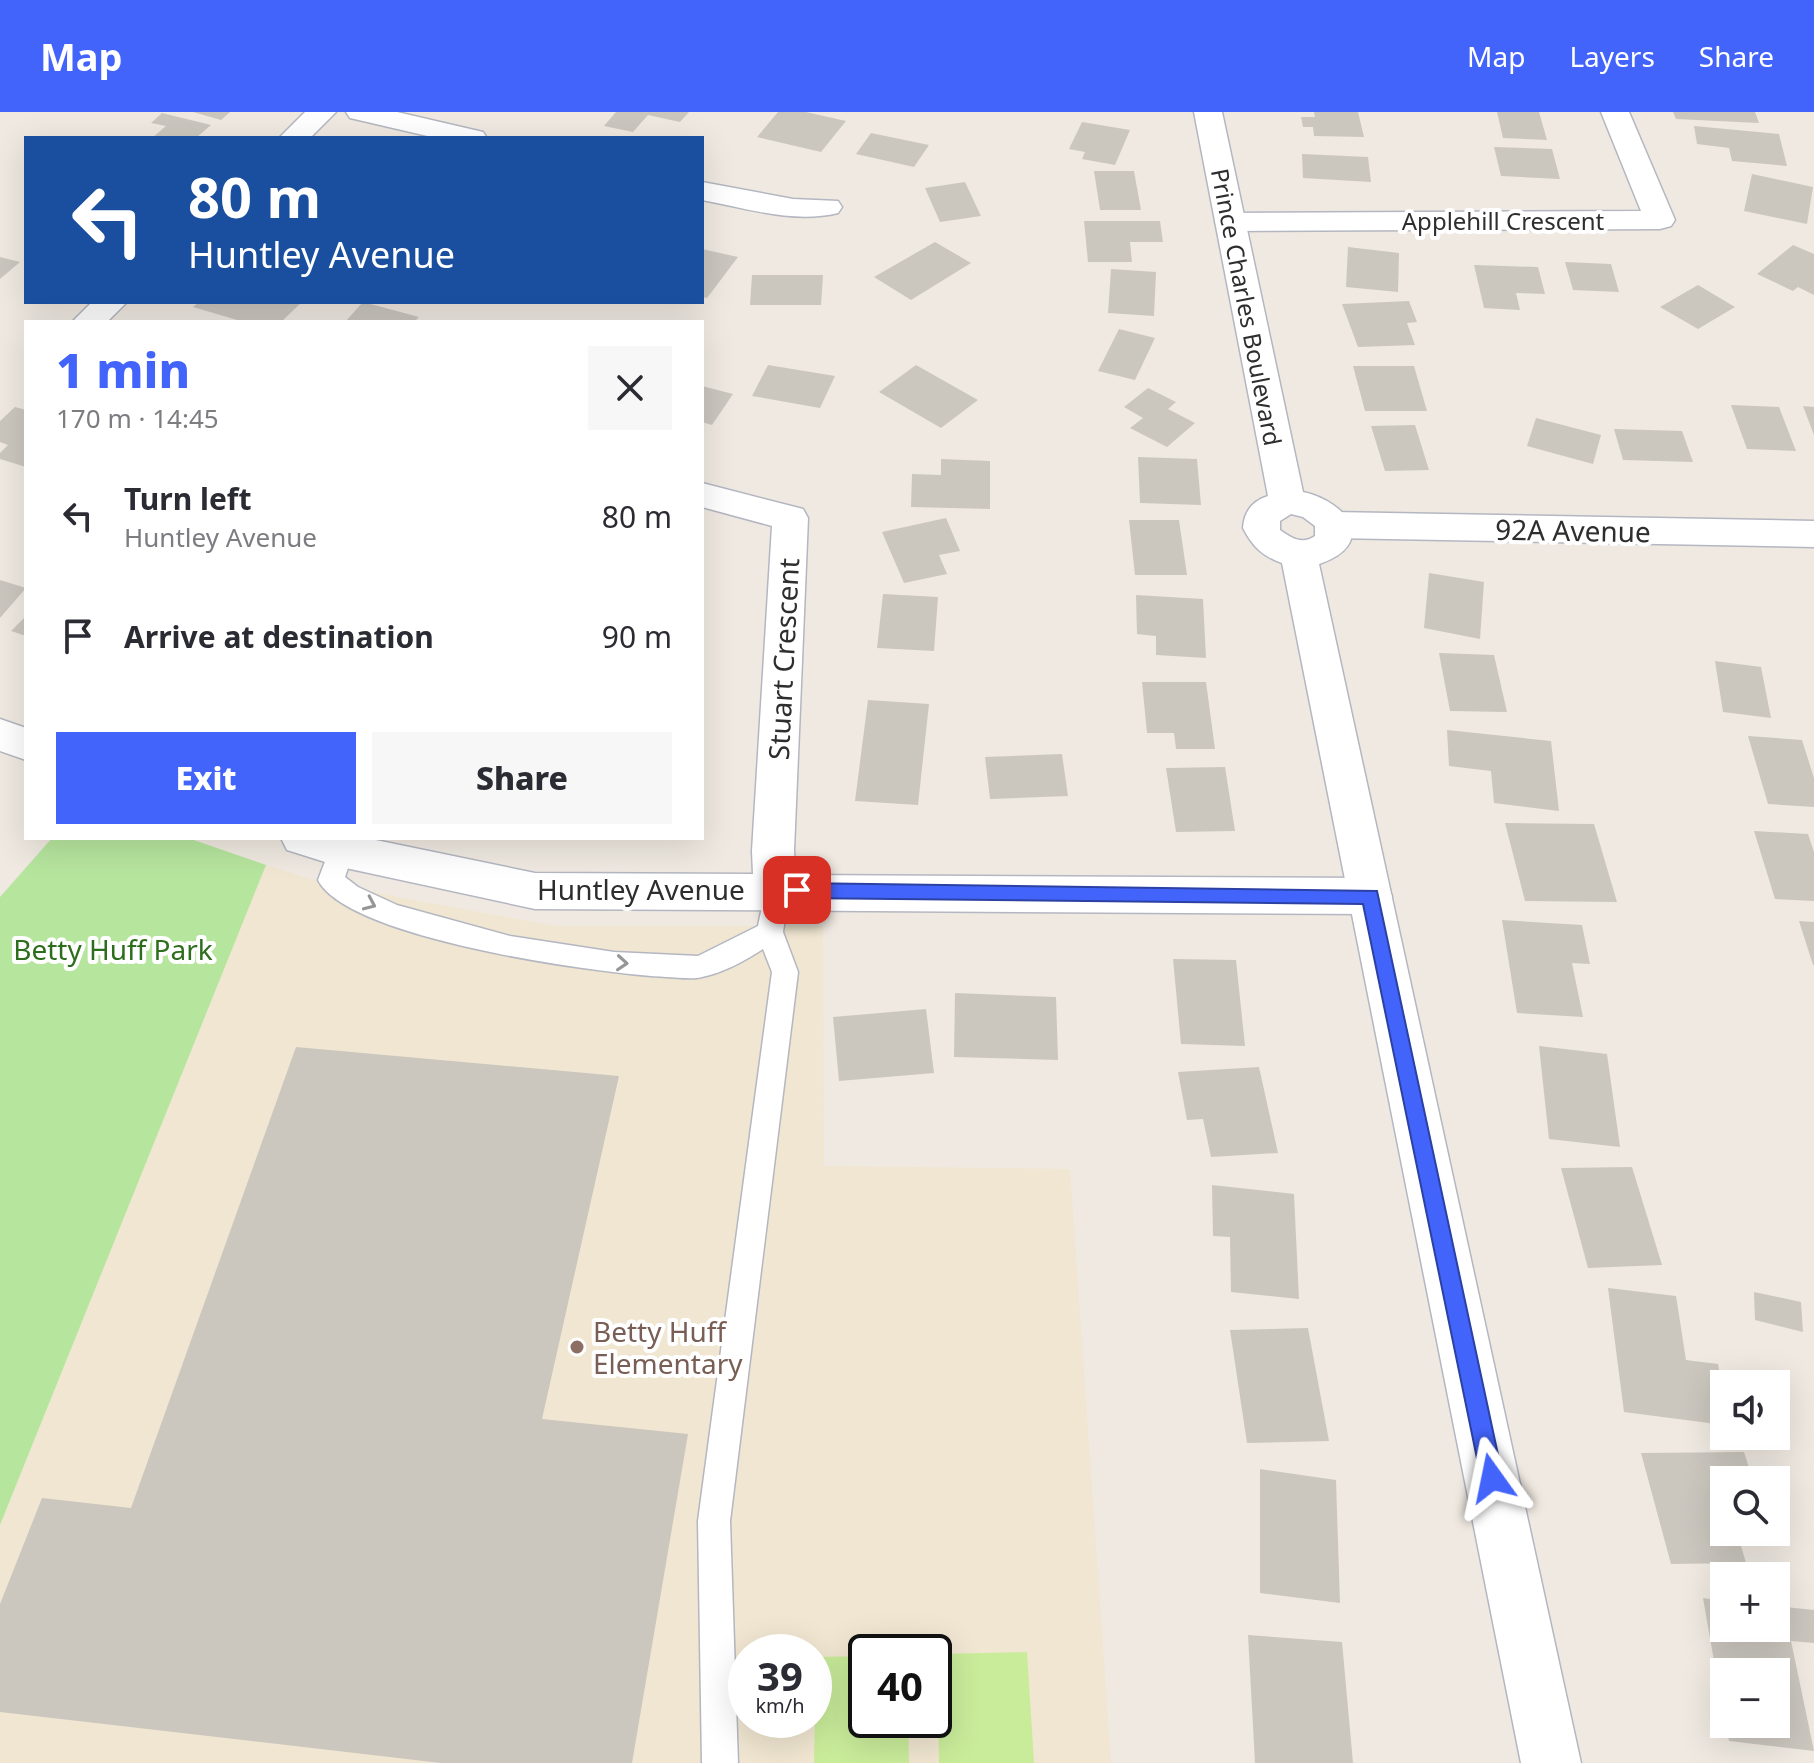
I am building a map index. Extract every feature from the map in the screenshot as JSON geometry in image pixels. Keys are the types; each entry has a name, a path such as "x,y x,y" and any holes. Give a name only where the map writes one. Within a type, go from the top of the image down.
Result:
{"street":[{"path":"295,136 322,112"},
{"path":"360,112 464,136"},
{"name":"Prince Charles Boulevard","path":"1208,112 1287,502"},
{"name":"Applehill Crescent","path":"1230,222 1660,220 1615,112"},
{"path":"704,191 793,208 827,207"},
{"path":"90,320 109,304"},
{"name":"Stuart Crescent","path":"704,496 790,518 773,851 776,890"},
{"path":"1287,502 1314,507 1324,513 1333,525 1334,537 1330,544 1321,550 1299,554 1274,546 1261,531 1262,515 1269,508 1287,502"},
{"name":"92A Avenue","path":"1333,525 1813,536"},
{"path":"1299,554 1551,1763"},
{"path":"0,735 24,743"},
{"name":"Huntley Avenue","path":"321,844 535,891 776,890 1370,896"}],"lane":[{"path":"321,844 331,880 349,895 392,914 510,947 614,963 700,967 770,932"},
{"path":"720,1763 714,1521 785,972 770,932 776,890"}],"shaded area":[{"name":"Betty Huff Elementary","path":"266,865 327,884 555,926 823,926 824,1166 1070,1169 1111,1763 0,1763 0,1525"}],"green space":[{"name":"Betty Huff Park","path":"50,840 194,840 266,865 0,1525 0,897"},
{"path":"1027,1652 1034,1763 939,1763 939,1738 952,1738 952,1654"},
{"path":"848,1656 848,1738 908,1738 909,1763 814,1763 814,1738 832,1738 832,1657"}],"building":[{"path":"193,112 230,112 221,120"},
{"path":"616,112 689,112 680,122 648,115 633,132 604,126"},
{"path":"778,112 806,112 846,121 821,152 757,137"},
{"path":"1314,112 1358,112 1364,137 1314,136 1313,127 1303,127 1301,117 1315,117"},
{"path":"1497,112 1539,112 1547,140 1503,138"},
{"path":"1673,112 1755,112 1759,123 1676,119"},
{"path":"162,113 211,125 198,136 154,136 166,126 151,123"},
{"path":"1082,122 1130,130 1115,165 1082,159 1085,152 1069,149"},
{"path":"1694,126 1779,134 1787,166 1732,161 1729,148 1697,144"},
{"path":"871,133 929,145 914,167 856,154"},
{"path":"1494,147 1552,149 1560,179 1501,176"},
{"path":"1302,154 1368,157 1371,182 1303,178"},
{"path":"1094,171 1134,171 1141,210 1100,210"},
{"path":"1752,174 1813,187 1807,224 1744,211"},
{"path":"965,182 981,216 940,222 925,188"},
{"path":"1084,221 1160,221 1163,242 1130,242 1132,262 1088,262"},
{"path":"935,242 971,263 911,300 874,277"},
{"path":"1793,245 1814,254 1814,295 1798,287 1793,291 1757,274"},
{"path":"1348,247 1399,253 1398,292 1346,287"},
{"path":"704,249 738,257 707,298 704,297"},
{"path":"0,257 20,262 0,279"},
{"path":"1565,262 1611,264 1619,292 1573,290"},
{"path":"1474,265 1538,267 1545,294 1516,293 1520,310 1484,308"},
{"path":"1111,269 1156,272 1154,316 1108,313"},
{"path":"752,275 823,275 821,305 750,305"},
{"path":"1698,285 1735,307 1698,329 1660,307"},
{"path":"1409,301 1417,322 1407,323 1415,345 1358,347 1342,304"},
{"path":"197,304 300,304 283,320 237,320 193,307"},
{"path":"361,304 419,317 416,320 347,320"},
{"path":"1119,329 1155,338 1135,380 1098,371"},
{"path":"768,365 835,376 820,408 752,396"},
{"path":"916,365 978,400 941,428 879,392"},
{"path":"1353,366 1414,366 1427,411 1365,411"},
{"path":"704,387 733,394 712,425 704,423"},
{"path":"1148,388 1176,402 1168,409 1195,423 1167,447 1130,428 1143,418 1124,407"},
{"path":"1731,405 1779,407 1796,451 1747,449"},
{"path":"1803,406 1814,407 1814,435"},
{"path":"15,407 24,409 24,466 0,459 0,453 8,445 0,442 0,421"},
{"path":"1536,418 1601,435 1593,464 1527,446"},
{"path":"1415,425 1429,470 1385,471 1371,426"},
{"path":"1614,429 1682,431 1693,462 1623,460"},
{"path":"1138,457 1197,459 1201,505 1140,503"},
{"path":"941,459 990,461 990,509 911,507 912,474 941,475"},
{"path":"946,518 960,551 939,555 947,574 904,583 882,532"},
{"path":"1129,520 1179,520 1187,575 1135,575"},
{"path":"1429,573 1484,582 1480,639 1424,628"},
{"path":"0,580 24,587 24,590 0,618"},
{"path":"883,594 938,597 934,651 877,648"},
{"path":"1136,595 1203,599 1206,658 1156,655 1156,636 1137,634"},
{"path":"24,618 24,635 11,631"},
{"path":"1439,653 1494,655 1507,712 1450,711"},
{"path":"1715,661 1761,667 1771,718 1723,712"},
{"path":"1142,682 1206,682 1215,749 1176,749 1174,733 1147,733"},
{"path":"868,700 929,704 918,805 855,801"},
{"path":"1447,730 1551,741 1559,811 1494,803 1491,771 1449,766"},
{"path":"1748,736 1802,740 1814,778 1814,807 1768,804"},
{"path":"1062,754 1068,796 990,799 985,757"},
{"path":"1225,767 1235,831 1176,832 1166,768"},
{"path":"1505,823 1594,824 1617,902 1525,901"},
{"path":"1754,831 1808,834 1814,852 1814,901 1775,899"},
{"path":"1502,920 1582,925 1590,964 1572,963 1583,1017 1517,1013"},
{"path":"1799,921 1814,922 1814,965 1813,965"},
{"path":"1173,959 1236,960 1245,1046 1181,1044"},
{"path":"955,993 1056,997 1058,1060 954,1057"},
{"path":"926,1009 934,1073 839,1081 833,1017"},
{"path":"1539,1046 1607,1054 1620,1147 1549,1139"},
{"path":"296,1047 619,1076 542,1419 688,1434 632,1763 441,1763 0,1712 0,1604 42,1498 131,1508"},
{"path":"1259,1067 1278,1153 1211,1157 1203,1119 1187,1120 1178,1072"},
{"path":"1632,1167 1662,1265 1588,1268 1561,1168"},
{"path":"1212,1185 1294,1194 1299,1299 1231,1292 1230,1237 1213,1236"},
{"path":"1608,1288 1676,1296 1686,1360 1718,1364 1719,1370 1710,1370 1710,1423 1624,1412"},
{"path":"1754,1292 1801,1302 1803,1332 1755,1320"},
{"path":"1308,1328 1329,1441 1247,1443 1230,1330"},
{"path":"1744,1452 1748,1466 1710,1466 1710,1546 1741,1546 1746,1562 1671,1564 1641,1453"},
{"path":"1260,1469 1336,1480 1340,1603 1260,1593"},
{"path":"1703,1598 1710,1599 1710,1638"},
{"path":"1790,1607 1814,1610 1814,1643 1791,1641 1814,1751 1729,1741 1728,1738 1790,1738 1790,1658 1713,1658 1711,1642 1790,1642"},
{"path":"1248,1635 1342,1642 1353,1763 1255,1763"}],"place":[{"name":"Betty Huff Elementary","path":"577,1347"}],"route":[{"path":"797,890 1370,896 1492,1478"}]}
